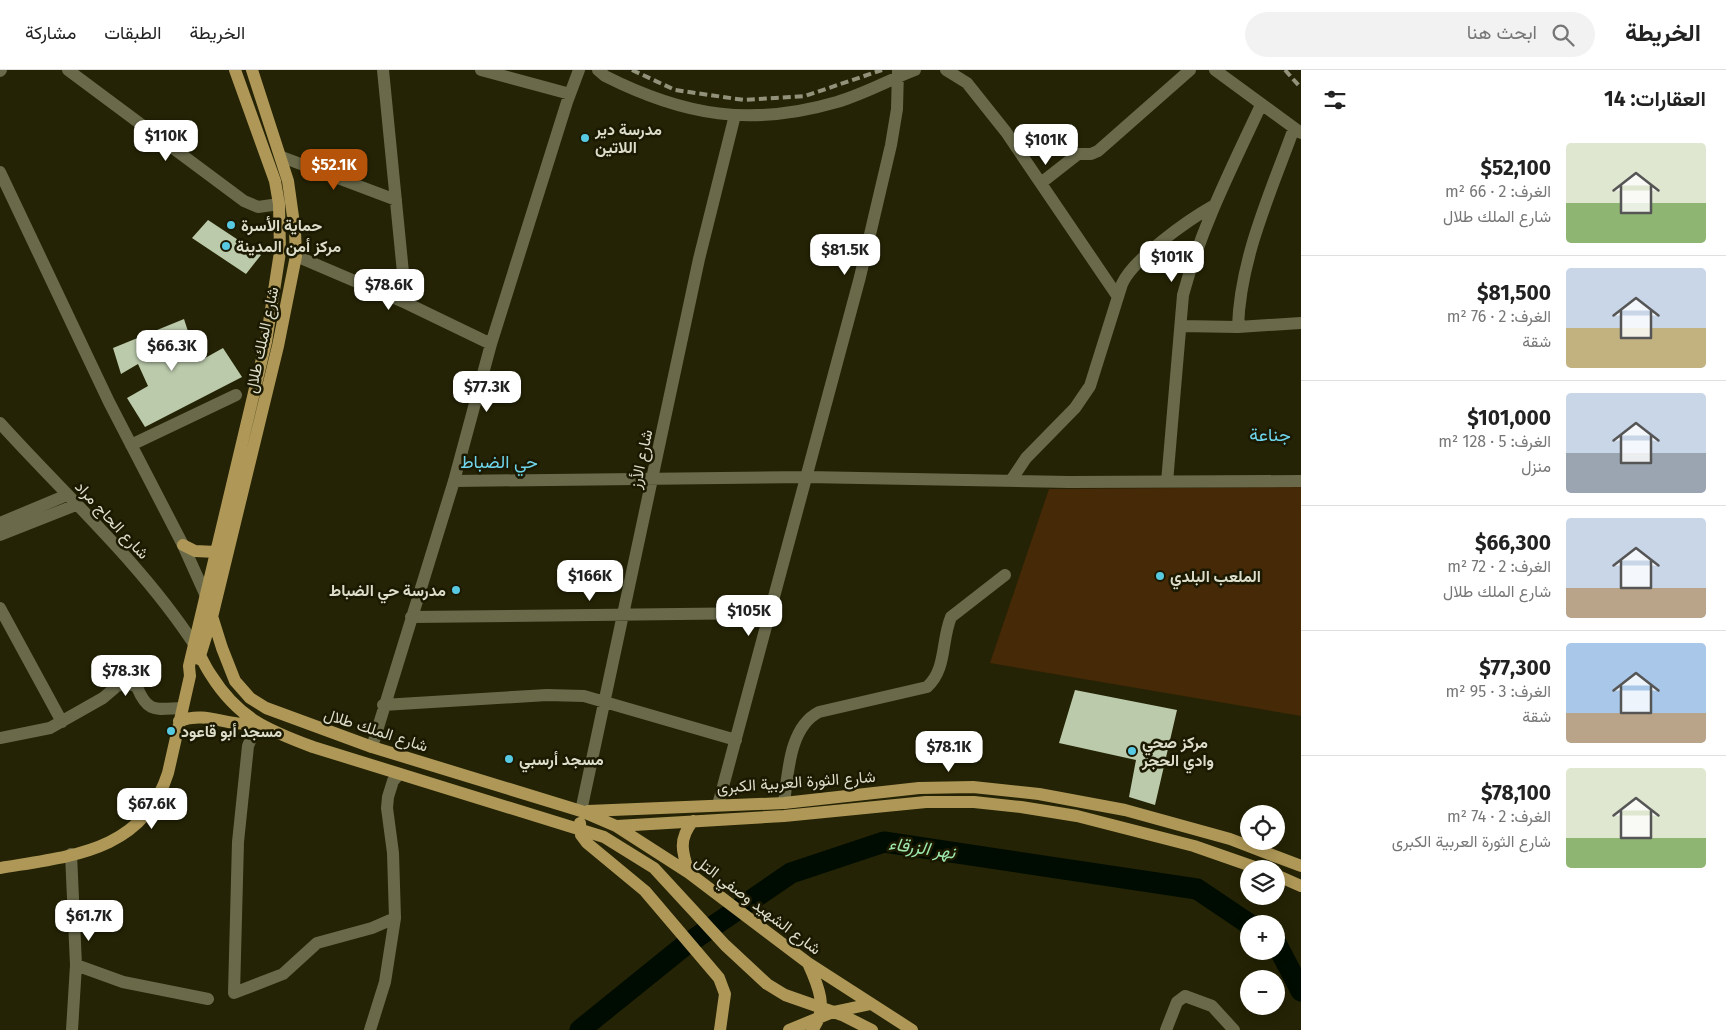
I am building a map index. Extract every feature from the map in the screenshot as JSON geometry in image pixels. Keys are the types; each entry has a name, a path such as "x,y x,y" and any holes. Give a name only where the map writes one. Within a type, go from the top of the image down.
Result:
{"main road":[{"name":"شارع الملك طلال","path":"197,650 206,596 266,342 280,252 279,204 275,181 235,70"},
{"name":"شارع الملك طلال","path":"197,650 212,617 278,346 296,256 293,206 282,157 252,70"},
{"path":"183,545 195,551 216,552"},
{"name":"شارع الملك طلال","path":"206,596 230,669 235,680 250,698 289,718 372,747 582,811"},
{"path":"0,868 71,854 122,837 136,827 163,788 197,650"},
{"path":"197,650 219,687 256,723 275,734 604,837 641,859 664,878 726,945 777,991 872,1030"},
{"path":"180,721 197,716 240,723 256,723"},
{"name":"شارع الثورة العربية الكبرى","path":"582,811 718,804 784,803 948,787 974,787 1039,794 1126,810 1230,839 1301,866"},
{"name":"شارع الثورة العربية الكبرى","path":"579,828 784,816 926,802 974,802 1077,816 1194,846 1240,862"},
{"path":"582,811 579,828 587,843 630,876 673,922 719,978 725,994 720,1030"},
{"name":"شارع الشهيد وصفي التل","path":"582,811 616,826 689,872 808,963 912,1030"},
{"path":"689,872 682,845 686,829 693,821"},
{"path":"1285,879 1301,886"},
{"path":"808,963 817,984 825,1012"},
{"path":"789,1030 825,1012 871,1004"},
{"path":"812,1030 825,1012"}],"street":[{"path":"68,70 244,201 258,207 279,204"},
{"path":"383,70 406,304"},
{"path":"481,70 570,94"},
{"path":"372,747 454,481 491,344 570,94 580,70"},
{"path":"598,70 605,76 656,100 691,110 735,116 813,108 838,102 898,74 915,70"},
{"path":"946,70 967,83 1006,132 1118,297"},
{"path":"1041,183 1078,154 1090,154 1098,151 1190,70"},
{"path":"1215,70 1231,80 1297,131 1244,274 1239,300 1238,327"},
{"path":"718,804 860,277 891,145 897,109 898,74"},
{"path":"1167,482 1183,295 1190,268 1213,206 1262,105"},
{"name":"شارع الأرز","path":"582,811 699,259 735,116"},
{"path":"282,157 396,200"},
{"path":"0,172 131,445 183,545 206,596"},
{"path":"1012,479 1036,446 1084,396 1099,363 1124,279 1135,265 1188,221 1213,206"},
{"path":"296,256 491,344"},
{"path":"1181,326 1238,327 1301,323"},
{"path":"131,445 236,395"},
{"name":"شارع الحاج مراد","path":"0,423 137,570 173,612 197,650"},
{"path":"454,481 807,477 1167,482 1301,481"},
{"path":"0,523 67,495"},
{"path":"0,535 76,505"},
{"path":"784,803 790,766 800,731 810,717 819,712 927,687 935,680 940,670 947,627 951,617 1005,575"},
{"path":"0,608 62,722"},
{"path":"411,617 770,613"},
{"path":"0,738 33,733 62,722 104,698 124,683 137,687 145,704 153,709 182,708"},
{"path":"384,705 547,695 584,696 736,740"},
{"path":"256,723 248,746 238,842 234,993 283,974 317,943 372,928 395,918"},
{"path":"370,1030 386,982 395,918 393,853 387,808 393,782 399,774"},
{"path":"71,854 76,965 72,1030"},
{"path":"76,965 123,982 208,999"},
{"path":"1166,1030 1177,1002 1185,996 1212,1006 1234,1030"}],"shaded area":[{"name":"الملعب البلدي","path":"1301,487 1301,716 990,663 1049,489"}],"building":[{"name":"مركز أمن المدينة","path":"208,220 261,255 246,274 192,238"},
{"path":"184,319 198,362 223,348 242,377 145,427 127,398 148,386 138,364 121,374 113,348"},
{"name":"مركز صحي وادي الحجر","path":"1075,690 1177,710 1155,805 1129,797 1136,760 1059,743"}],"waterway":[{"name":"نهر الزرقاء","path":"580,1030 684,946 791,873 884,842 1197,889 1240,918"},
{"name":"نهر الزرقاء","path":"1285,960 1301,991"}],"railway":[{"path":"632,70 675,90 744,100 805,96 882,70"},
{"path":"1285,70 1301,88"}],"place":[{"name":"مدرسة دير اللاتين","path":"585,138"},
{"name":"حماية الأسرة","path":"231,225"},
{"name":"مركز أمن المدينة","path":"226,246"},
{"name":"الملعب البلدي","path":"1160,576"},
{"name":"مدرسة حي الضباط","path":"456,590"},
{"name":"مسجد أبو قاعود","path":"171,731"},
{"name":"مركز صحي وادي الحجر","path":"1132,751"},
{"name":"مسجد أرسبي","path":"509,759"}],"district":[{"name":"جناعة","path":"1270,435"},
{"name":"حي الضباط","path":"499,462"}]}
